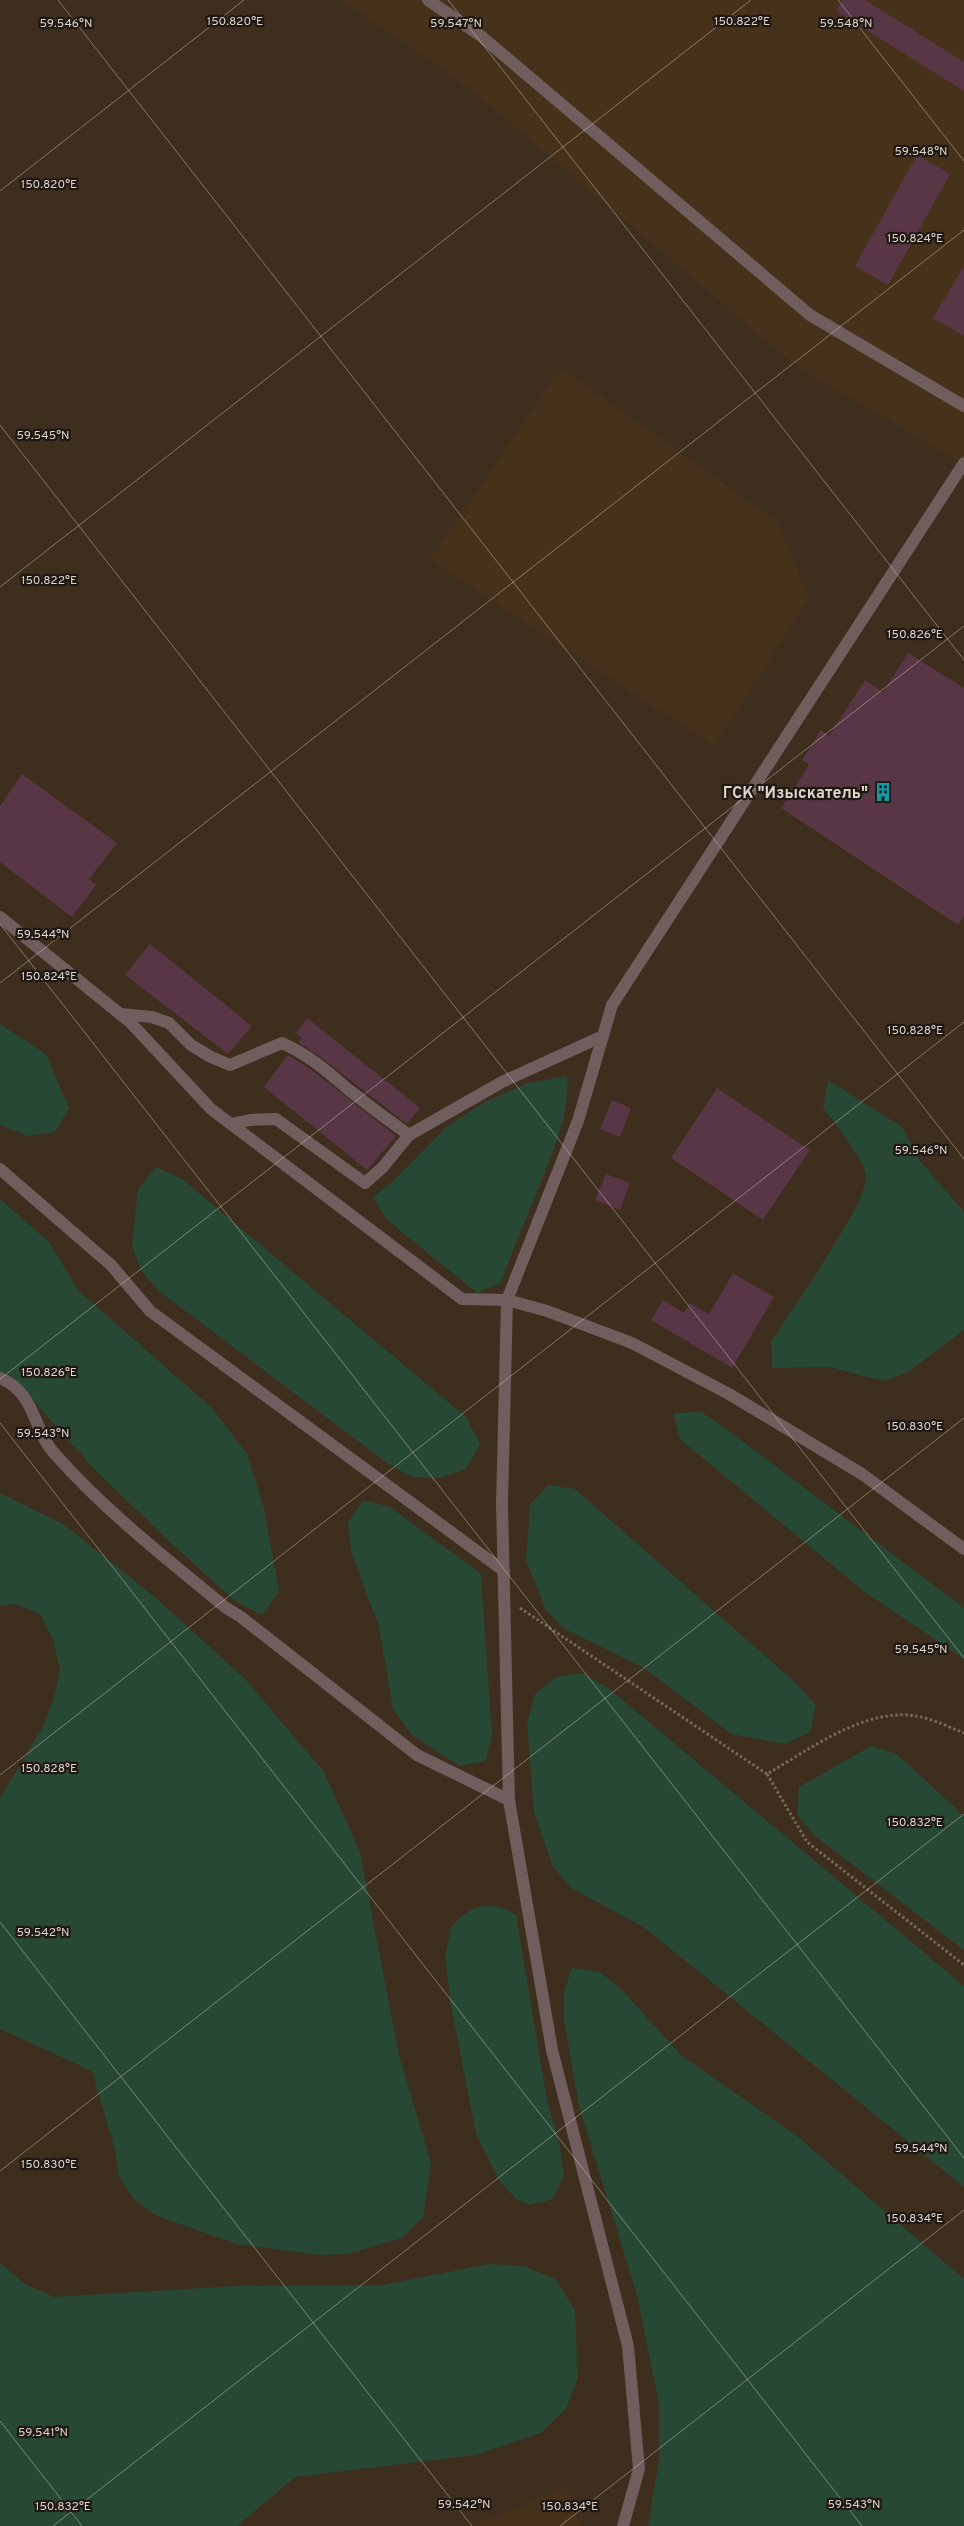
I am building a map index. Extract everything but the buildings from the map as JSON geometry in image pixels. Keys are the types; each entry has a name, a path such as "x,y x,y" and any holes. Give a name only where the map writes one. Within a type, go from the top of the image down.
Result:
{"street":[{"path":"428,0 481,36 810,316 964,406"},
{"path":"623,2526 639,2469 628,2346 552,2050 509,1800 502,1504 507,1300 578,1121 612,1006 964,463"},
{"path":"0,917 120,1014 211,1109 462,1299 507,1300 547,1311 632,1343 729,1394 862,1474 964,1549"},
{"path":"120,1014 152,1017 169,1024 191,1045 211,1058 230,1065 282,1044 290,1047 321,1065 376,1112 409,1135"},
{"path":"231,1124 250,1120 276,1119 366,1183 383,1167 409,1135 502,1082 603,1036"},
{"path":"0,1169 111,1265 150,1311 504,1572"},
{"path":"0,1378 16,1385 25,1397 52,1451 97,1500 225,1607 241,1617 417,1755 509,1800"}],"path":[{"path":"504,1597 767,1774 807,1842 964,1966"},
{"path":"767,1774 855,1724 899,1714 931,1720 964,1733"}],"shaded area":[{"path":"342,0 964,0 964,464 796,366 468,87"},
{"path":"561,368 778,522 809,598 714,746 430,560"},
{"path":"567,2487 580,2526 473,2526"}],"green space":[{"path":"0,1024 46,1054 69,1108 55,1132 28,1136 0,1125"},
{"path":"567,1076 567,1102 558,1137 501,1283 477,1293 386,1219 373,1197 394,1180 446,1127 485,1102 528,1083"},
{"path":"828,1080 902,1127 920,1161 964,1212 964,1330 908,1372 883,1381 829,1367 772,1368 771,1342 841,1234 863,1192 866,1178 865,1170 855,1152 823,1108"},
{"path":"156,1167 182,1179 466,1417 480,1444 466,1469 440,1478 412,1477 387,1463 160,1292 141,1271 132,1245 138,1189"},
{"path":"0,1199 49,1242 78,1290 212,1408 247,1454 264,1508 279,1591 262,1615 236,1602 174,1546 92,1467 21,1386 0,1375"},
{"path":"701,1412 725,1428 964,1608 964,1659 862,1590 680,1439 673,1413"},
{"path":"548,1485 575,1489 797,1684 816,1705 810,1732 785,1744 731,1734 644,1668 565,1629 546,1610 526,1560 530,1505"},
{"path":"0,1493 63,1524 155,1597 245,1679 324,1772 360,1852 399,2055 431,2163 423,2218 402,2238 347,2254 319,2255 237,2244 157,2216 135,2200 119,2177 115,2150 92,2071 0,2029 0,1798 44,1725 54,1697 60,1669 53,1640 41,1615 16,1604 0,1606"},
{"path":"363,1500 390,1507 481,1574 492,1734 486,1761 459,1766 411,1734 393,1709 379,1627 351,1551 348,1523"},
{"path":"582,1673 607,1687 964,1986 964,2187 645,1928 571,1888 553,1867 534,1812 527,1722 535,1694 556,1677"},
{"path":"871,1746 897,1754 964,1816 964,1950 815,1836 797,1815 799,1787"},
{"path":"488,1905 504,1908 516,1915 547,2100 559,2141 564,2175 559,2188 551,2200 529,2205 516,2199 500,2182 476,2134 450,2000 445,1956 451,1928 459,1918 474,1908"},
{"path":"572,1968 600,1972 622,1990 681,2055 797,2136 964,2279 964,2526 648,2526 659,2461 659,2404 637,2295 579,2106 564,2020 564,1992"},
{"path":"0,2263 25,2284 54,2297 237,2286 382,2285 489,2264 523,2266 556,2279 575,2311 578,2378 566,2409 541,2433 475,2455 295,2477 237,2526 0,2526"}],"place":[{"name":"ГСК \"Изыскатель\"","path":"883,792"}]}
